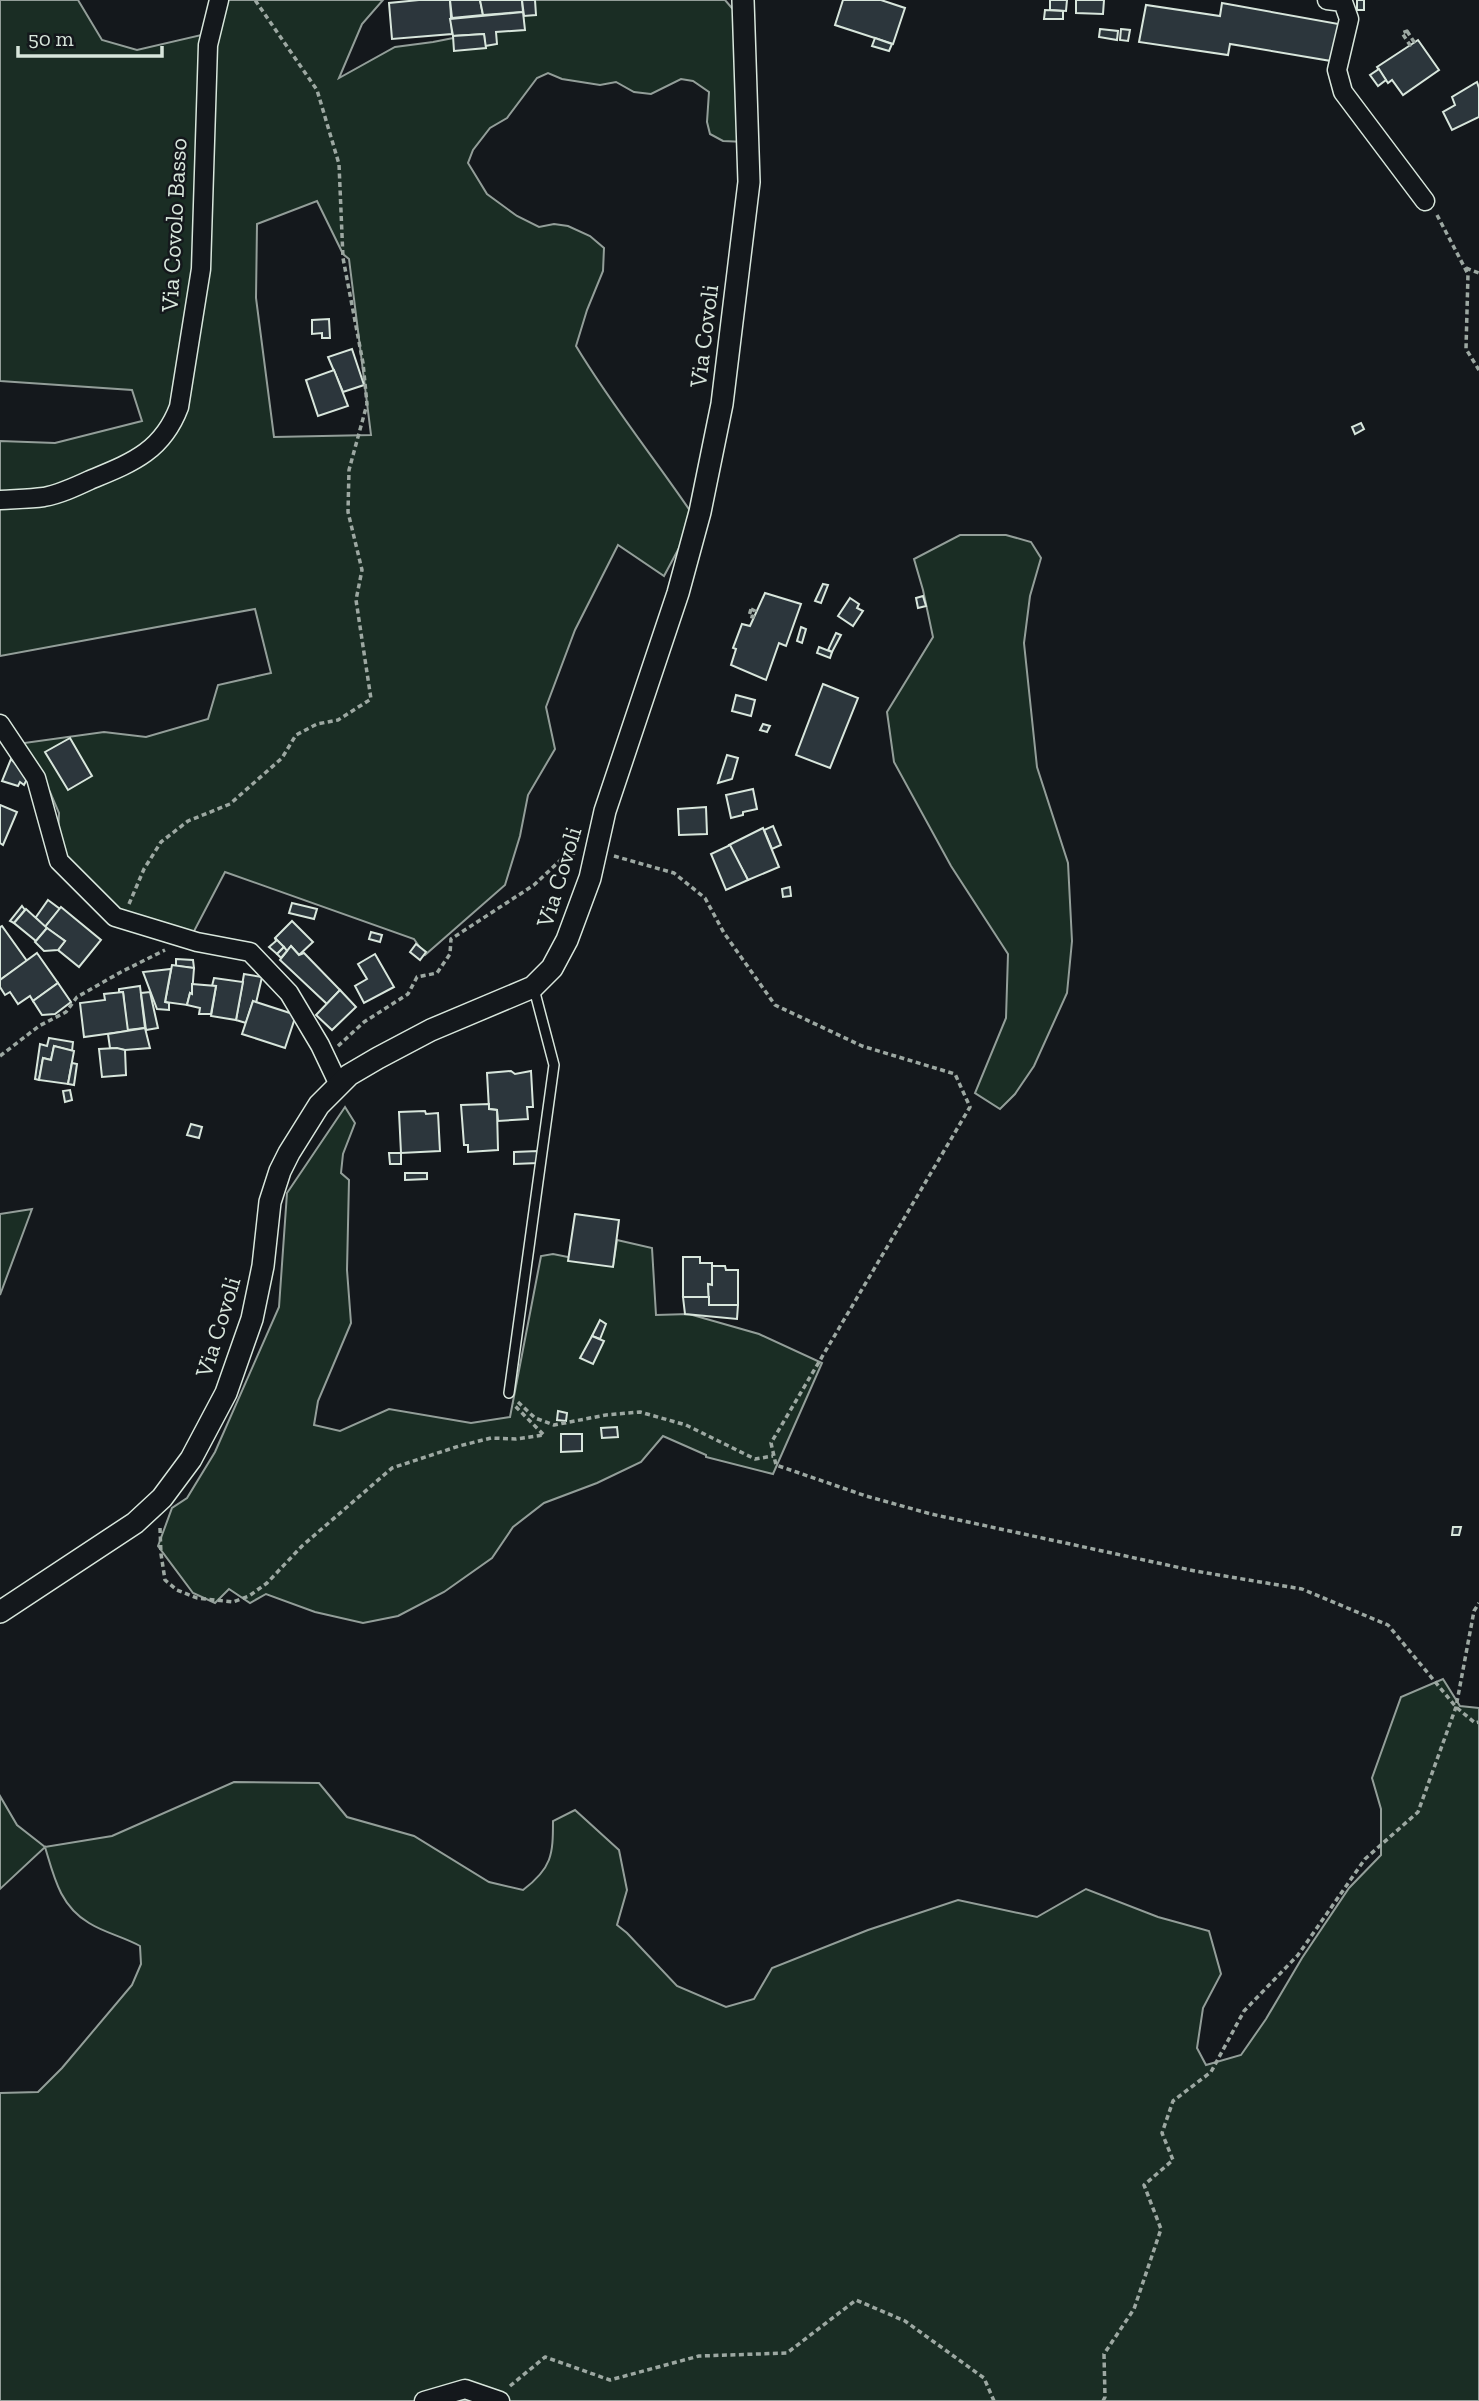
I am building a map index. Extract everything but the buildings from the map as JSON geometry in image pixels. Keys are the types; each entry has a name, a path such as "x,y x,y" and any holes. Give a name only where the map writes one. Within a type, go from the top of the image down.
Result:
{"street":[{"name":"Via Covolo Basso","path":"0,500 63,492 119,468 153,448 173,423 179,407 201,269 208,45 219,0"},
{"name":"Via Covoli","path":"0,1612 135,1523 179,1478 226,1393 243,1348 259,1295 270,1202 289,1153 319,1105 359,1069 430,1030 517,996 533,987 552,968 567,940 579,912 597,852 605,811 682,582 700,512 722,404 750,182 743,0"},
{"path":"1327,0 1343,2 1349,19 1337,70 1343,92 1425,201"},
{"path":"0,724 36,778 59,861 115,916 197,942 250,952 289,993 320,1045 339,1085"},
{"path":"424,2401 465,2389 497,2400"}],"lane":[{"path":"509,1393 554,1065 533,987"}],"path":[{"path":"122,919 144,869 162,842 188,821 230,804 282,758 296,735 317,724 338,720 371,699 356,600 362,570 348,512 349,470 367,404 363,363 344,258 339,164 317,90 255,0"},
{"path":"1425,201 1436,212 1468,274 1466,349 1479,370"},
{"path":"1464,268 1479,273"},
{"path":"320,1045 330,1051 364,1022 408,994 417,977 437,973 450,954 451,939 534,885 568,854 597,852 674,873 705,898 724,933 775,1005 862,1046 955,1074 970,1107 771,1443 776,1465 866,1496 931,1514 1195,1571 1302,1590 1388,1625 1455,1707 1475,1723 1479,1722"},
{"path":"0,1056 39,1026 65,1012 77,997 167,949 197,942"},
{"path":"509,1393 535,1418 554,1425 640,1412 686,1425 755,1459 773,1456"},
{"path":"162,1498 161,1554 165,1580 177,1590 197,1598 233,1602 249,1596 267,1583 302,1546 392,1468 491,1438 544,1435 526,1419 513,1403 509,1393"},
{"path":"1102,2401 1105,2398 1104,2354 1134,2309 1161,2229 1144,2185 1173,2160 1162,2133 1173,2101 1211,2072 1244,2011 1298,1955 1365,1859 1418,1812 1455,1707 1474,1611 1479,1603"},
{"path":"497,2400 545,2357 610,2380 699,2356 787,2353 856,2300 905,2321 984,2378 994,2401"}],"green space":[{"path":"0,0 78,0 102,40 137,50 206,34 223,0 383,0 362,24 339,78 395,47 509,27 532,0 725,0 744,22 745,142 723,141 710,134 707,122 709,92 693,81 681,79 651,94 634,92 616,82 600,85 562,79 548,73 537,78 507,118 490,128 473,150 468,163 487,194 517,216 539,227 554,224 568,226 590,236 604,248 603,271 576,346 695,518 664,576 618,545 575,630 546,707 555,749 528,795 520,836 505,885 425,955 414,939 225,872 191,937 135,927 68,869 58,837 59,813 50,792 17,744 104,732 146,737 208,719 218,685 271,673 255,609 0,656 0,441 55,443 142,421 132,390 0,381","holes":["317,201 343,254 349,259 371,435 274,437 256,298 257,224"]},
{"path":"960,535 1006,535 1031,542 1041,558 1030,596 1024,643 1037,767 1068,863 1072,941 1067,993 1034,1066 1015,1094 1000,1109 975,1093 1006,1018 1008,954 951,866 894,762 887,712 933,637 914,559"},
{"path":"345,1107 355,1123 343,1154 341,1173 349,1180 347,1270 351,1323 318,1401 314,1425 340,1431 389,1409 471,1423 510,1417 541,1256 553,1254 613,1266 617,1240 652,1248 656,1315 689,1314 759,1334 822,1363 773,1474 706,1457 663,1436 641,1462 597,1483 544,1503 513,1527 492,1558 444,1592 398,1616 363,1623 315,1612 266,1594 250,1603 229,1589 215,1603 193,1593 158,1546 172,1508 187,1498 215,1452 279,1307 287,1193"},
{"path":"32,1209 0,1295 0,1214"},
{"path":"1443,1679 1460,1706 1479,1708 1479,2401 0,2401 0,2093 38,2092 62,2068 132,1985 141,1964 140,1946 95,1926 71,1908 60,1890 45,1847 112,1836 234,1782 319,1783 347,1817 414,1836 489,1882 523,1890 540,1875 549,1860 553,1821 575,1810 619,1850 627,1890 617,1925 677,1986 726,2007 754,1999 772,1968 868,1930 958,1900 1037,1917 1086,1889 1158,1917 1209,1931 1221,1974 1203,2008 1197,2048 1206,2065 1241,2055 1349,1888 1381,1855 1381,1809 1372,1778 1401,1697"},
{"path":"0,1796 17,1825 45,1847 0,1889"}]}
